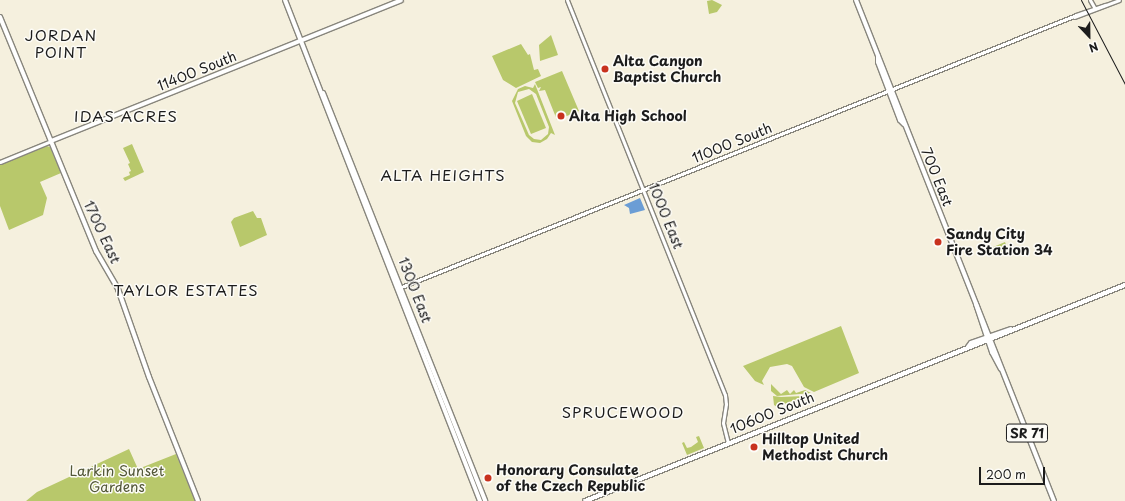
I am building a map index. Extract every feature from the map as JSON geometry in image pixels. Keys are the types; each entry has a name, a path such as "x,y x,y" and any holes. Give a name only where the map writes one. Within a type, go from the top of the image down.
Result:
{"main road":[{"name":"1300 East","path":"284,0 302,40 320,89 444,395 485,501"},
{"name":"11400 South","path":"51,141 401,0"},
{"name":"700 East","path":"856,0 1054,501"},
{"name":"1700 East","path":"0,17 96,251 118,289 149,377 198,501"},
{"name":"10600 South","path":"585,501 1125,284"},
{"name":"1300 East","path":"400,288 480,501"},
{"path":"432,376 435,377 444,395"}],"street":[{"name":"1000 East","path":"567,0 725,395 726,411 723,423 728,443"},
{"path":"1090,0 1094,7"},
{"name":"11000 South","path":"400,288 891,90 1119,0"},
{"name":"11000 South","path":"1074,17 1094,7 1105,5"},
{"name":"11400 South","path":"0,162 51,141"}],"green space":[{"path":"712,0 722,5 717,12 709,14 707,1"},
{"path":"551,35 558,55 540,61 539,45"},
{"path":"521,44 528,55 530,54 534,70 538,69 541,76 516,88 503,80 492,56"},
{"path":"562,71 579,111 557,120 545,90 539,91 541,87 538,88 535,82"},
{"path":"535,84 555,135 551,133 547,139 540,143 532,142 526,136 512,101 518,89 525,86 533,88","holes":["529,89 536,94 549,127 548,134 541,140 534,139 529,135 515,103 518,92"]},
{"path":"532,94 546,128 531,134 517,101"},
{"path":"132,144 144,172 125,181 123,178 130,175 129,172 131,171 128,164 130,163 123,148"},
{"path":"47,146 50,147 61,173 40,182 47,198 43,215 9,230 0,206 0,165"},
{"path":"253,211 257,218 261,218 267,235 240,247 231,222 234,218"},
{"path":"1005,242 1008,250 994,256 991,248"},
{"path":"841,326 859,373 814,392 804,387 792,366 787,364 770,367 762,381 764,385 755,381 743,366"},
{"path":"771,384 781,394 787,390 790,394 794,390 796,393 805,390 811,393 777,396 771,391"},
{"path":"773,396 804,396 777,407 774,405"},
{"path":"699,436 704,448 687,455 682,443 684,442 687,448 691,447 698,442 696,437"},
{"name":"Larkin Sunset Gardens","path":"129,449 138,469 176,454 195,501 26,501 37,492"}],"water":[{"path":"640,198 645,210 630,214 629,208 624,205"}],"tram line":[{"path":"1081,0 1125,84"}],"place":[{"name":"Alta Canyon Baptist Church","path":"605,69"},
{"name":"Alta High School","path":"561,116"},
{"name":"Sandy City Fire Station 34","path":"938,242"},
{"name":"Hilltop United Methodist Church","path":"754,447"},
{"name":"Honorary Consulate of the Czech Republic","path":"488,478"}],"district":[{"name":"JORDAN POINT","path":"61,42"},
{"name":"IDAS ACRES","path":"126,116"},
{"name":"ALTA HEIGHTS","path":"443,175"},
{"name":"TAYLOR ESTATES","path":"186,290"},
{"name":"SPRUCEWOOD","path":"623,412"}]}
